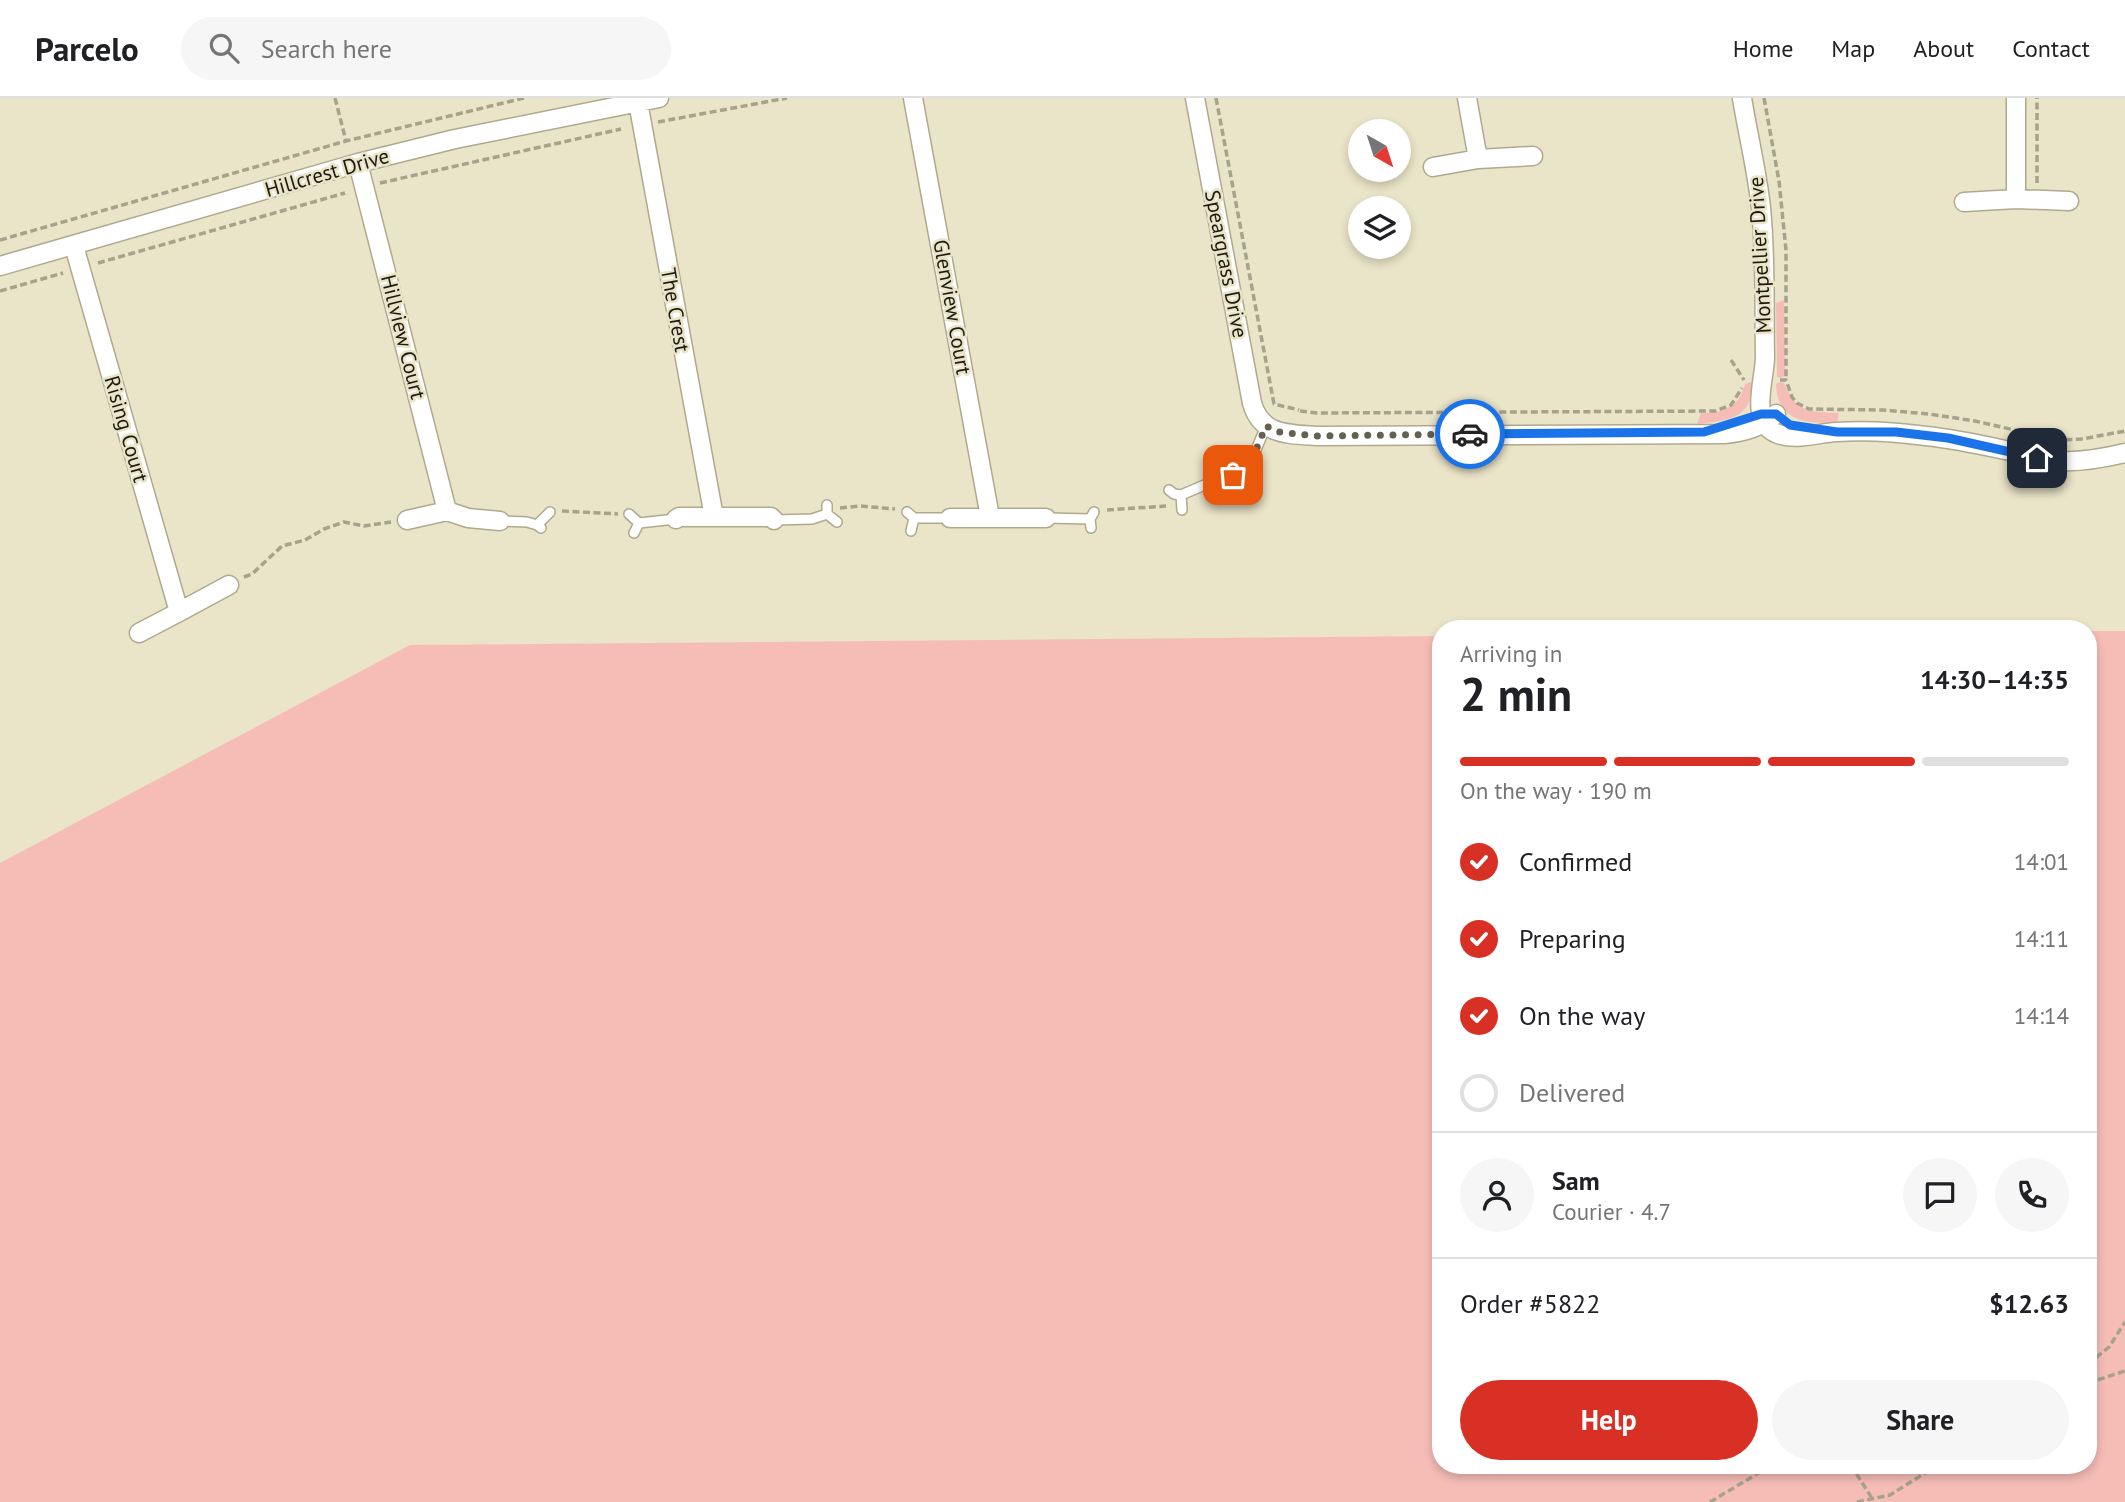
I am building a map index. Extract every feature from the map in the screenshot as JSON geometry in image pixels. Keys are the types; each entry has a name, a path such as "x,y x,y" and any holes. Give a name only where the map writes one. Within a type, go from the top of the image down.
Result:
{"street":[{"name":"Hillcrest Drive","path":"0,267 358,163 456,139 659,98"},
{"name":"Glenview Court","path":"913,98 990,517"},
{"name":"Speargrass Drive","path":"1195,98 1252,402 1255,413 1266,426"},
{"path":"1466,98 1478,159"},
{"name":"Montpellier Drive","path":"1742,98 1761,208 1763,243 1760,378 1772,404 1768,417"},
{"path":"2016,98 2016,199"},
{"name":"The Crest","path":"638,102 714,517"},
{"path":"1433,167 1478,159 1533,156"},
{"name":"Hillview Court","path":"358,163 447,511"},
{"path":"1964,202 2016,199 2069,201"},
{"name":"Rising Court","path":"74,246 179,612"},
{"path":"1266,426 1293,435 1704,432 1768,417 1790,425 1837,432 1896,432 1948,438 2061,461 2125,453"},
{"path":"407,520 447,511 468,518 500,522"},
{"path":"676,519 771,517 774,520"},
{"path":"950,518 1046,518"},
{"path":"139,633 229,585"}],"lane":[{"path":"1169,490 1182,502 1233,475 1246,465 1258,449 1266,426"},
{"path":"774,520 811,519 827,510 837,522"},
{"path":"500,522 527,522 539,526 550,513"},
{"path":"629,514 639,523 676,519"},
{"path":"911,531 911,515 950,518"},
{"path":"1046,518 1092,519"},
{"path":"634,533 639,523"}],"path":[{"path":"335,98 346,141"},
{"path":"0,240 346,141 524,98"},
{"path":"1216,98 1274,404 1317,413 1716,411 1731,405 1742,390 1760,378"},
{"path":"2037,98 2037,200"},
{"path":"0,291 448,166 621,129"},
{"path":"1731,360 1760,378 1786,380 1797,403 1815,410 1883,410 1929,414 1975,421 2057,440 2082,439 2125,431"},
{"path":"1293,435 1300,411"},
{"path":"1092,519 1182,502"},
{"path":"827,510 860,506 911,515"},
{"path":"550,513 564,511 629,514"},
{"path":"229,585 252,573 282,547 305,540 324,528 344,522 364,526 407,520"},
{"path":"2097,1357 2109,1347 2125,1322"},
{"path":"2097,1380 2125,1371"},
{"path":"1710,1502 1757,1474"},
{"path":"1856,1474 1873,1501"},
{"path":"1857,1502 1873,1501 1890,1495 1924,1474"}],"shaded area":[{"path":"1784,300 1785,376 1780,378 1777,377 1776,303"},
{"path":"1784,383 1799,406 1812,411 1839,413 1837,423 1804,421 1788,413 1778,397 1776,384"},
{"path":"1745,384 1753,384 1748,405 1736,416 1697,424 1701,413 1717,412 1735,403"},
{"path":"2097,631 2125,631 2125,1502 0,1502 0,863 410,645 1432,636 1432,1474 2097,1474"}],"way so far":[{"path":"1233,475 1253,457 1266,426 1293,435 1316,436 1470,434"}],"route":[{"path":"1470,434 1704,432 1761,414 1776,414 1790,425 1837,432 1896,432 1948,438 2037,458"}]}
